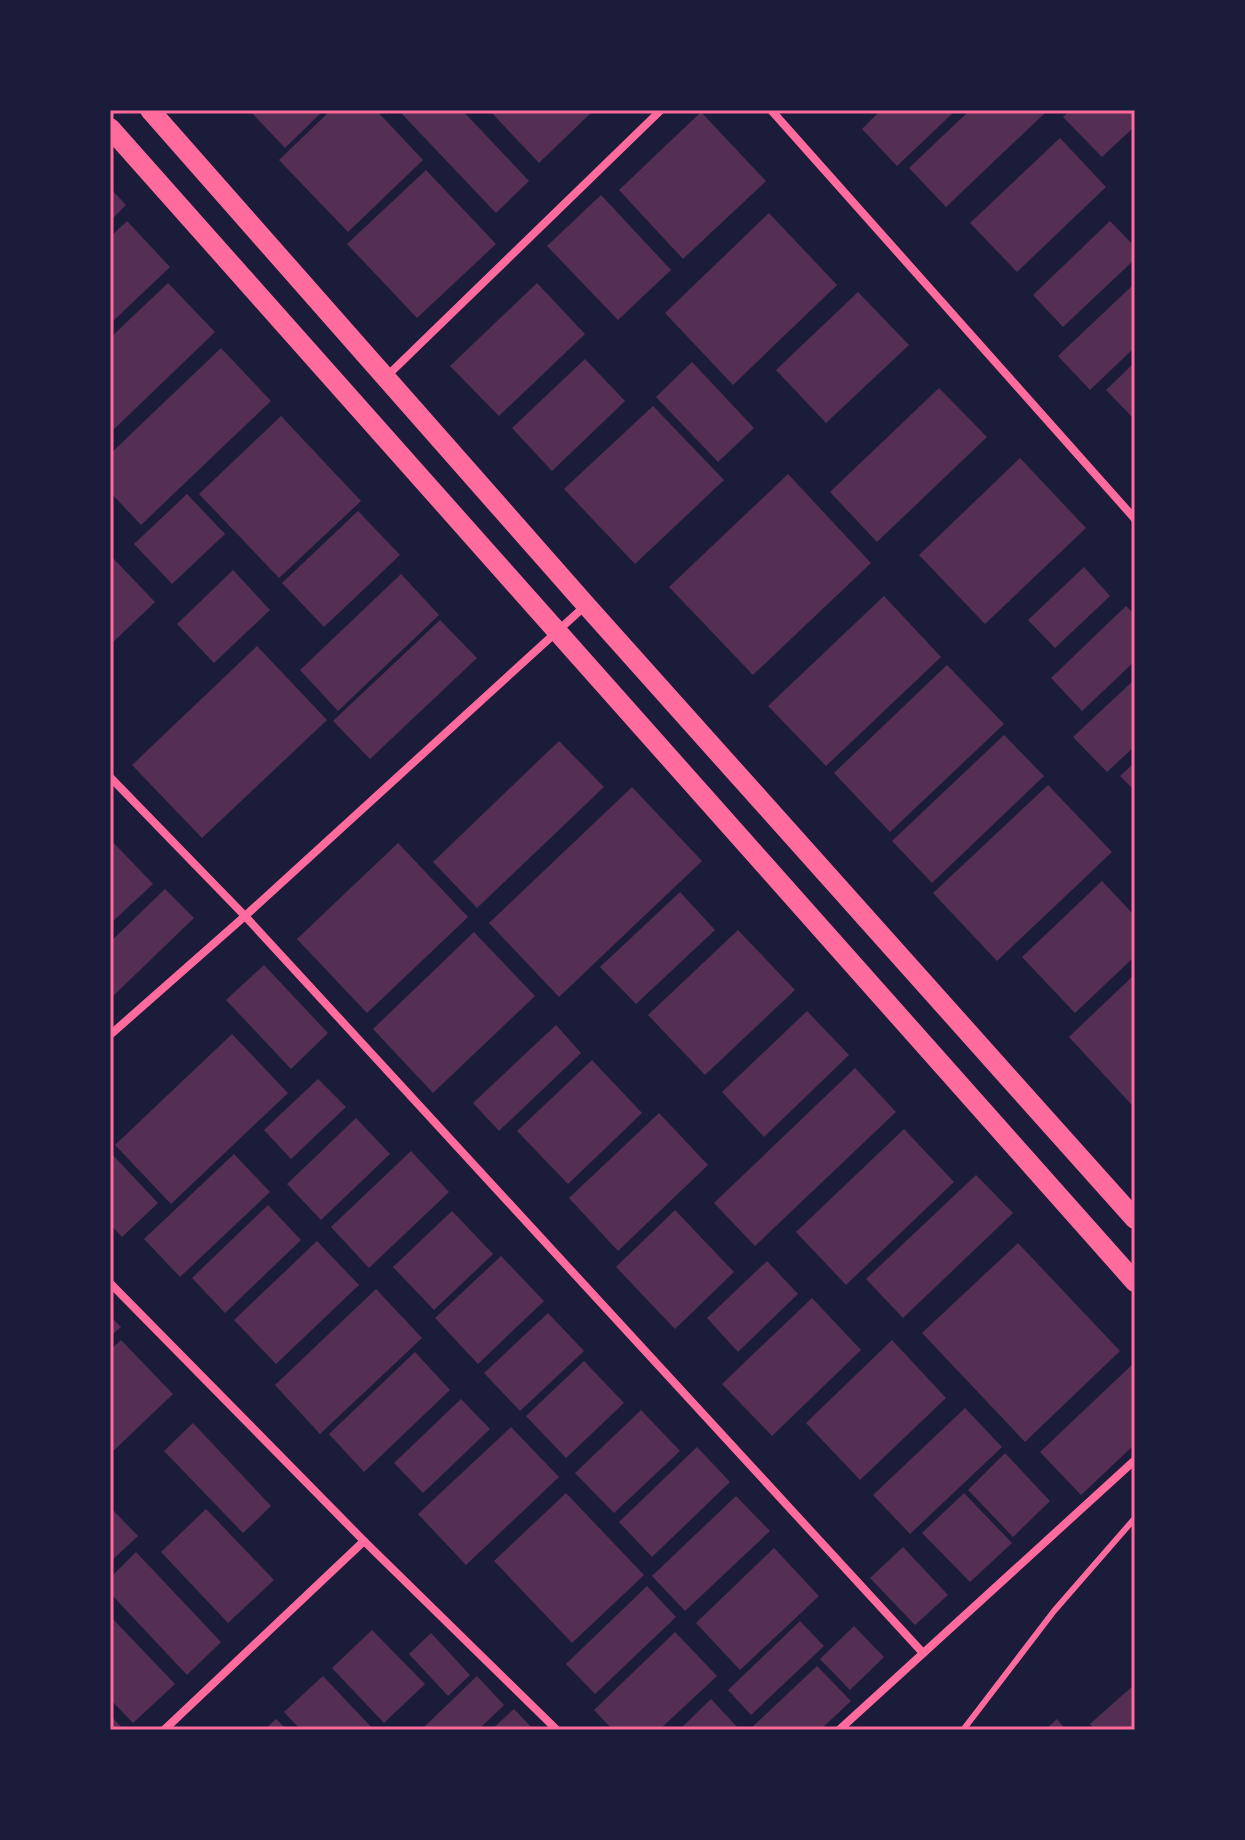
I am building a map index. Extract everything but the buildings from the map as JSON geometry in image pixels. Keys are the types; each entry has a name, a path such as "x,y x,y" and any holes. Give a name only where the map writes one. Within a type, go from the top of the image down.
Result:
{"main road":[{"path":"150,110 586,605 1135,1219"},
{"path":"110,128 1135,1282"}],"street":[{"path":"387,376 661,110"},
{"path":"771,110 1135,519"},
{"path":"110,1035 586,605"},
{"path":"110,777 245,916 923,1653"},
{"path":"110,1283 364,1541 557,1730"},
{"path":"839,1730 1135,1460"},
{"path":"164,1730 364,1541"}],"lane":[{"path":"963,1730 1054,1611 1135,1518"}]}
